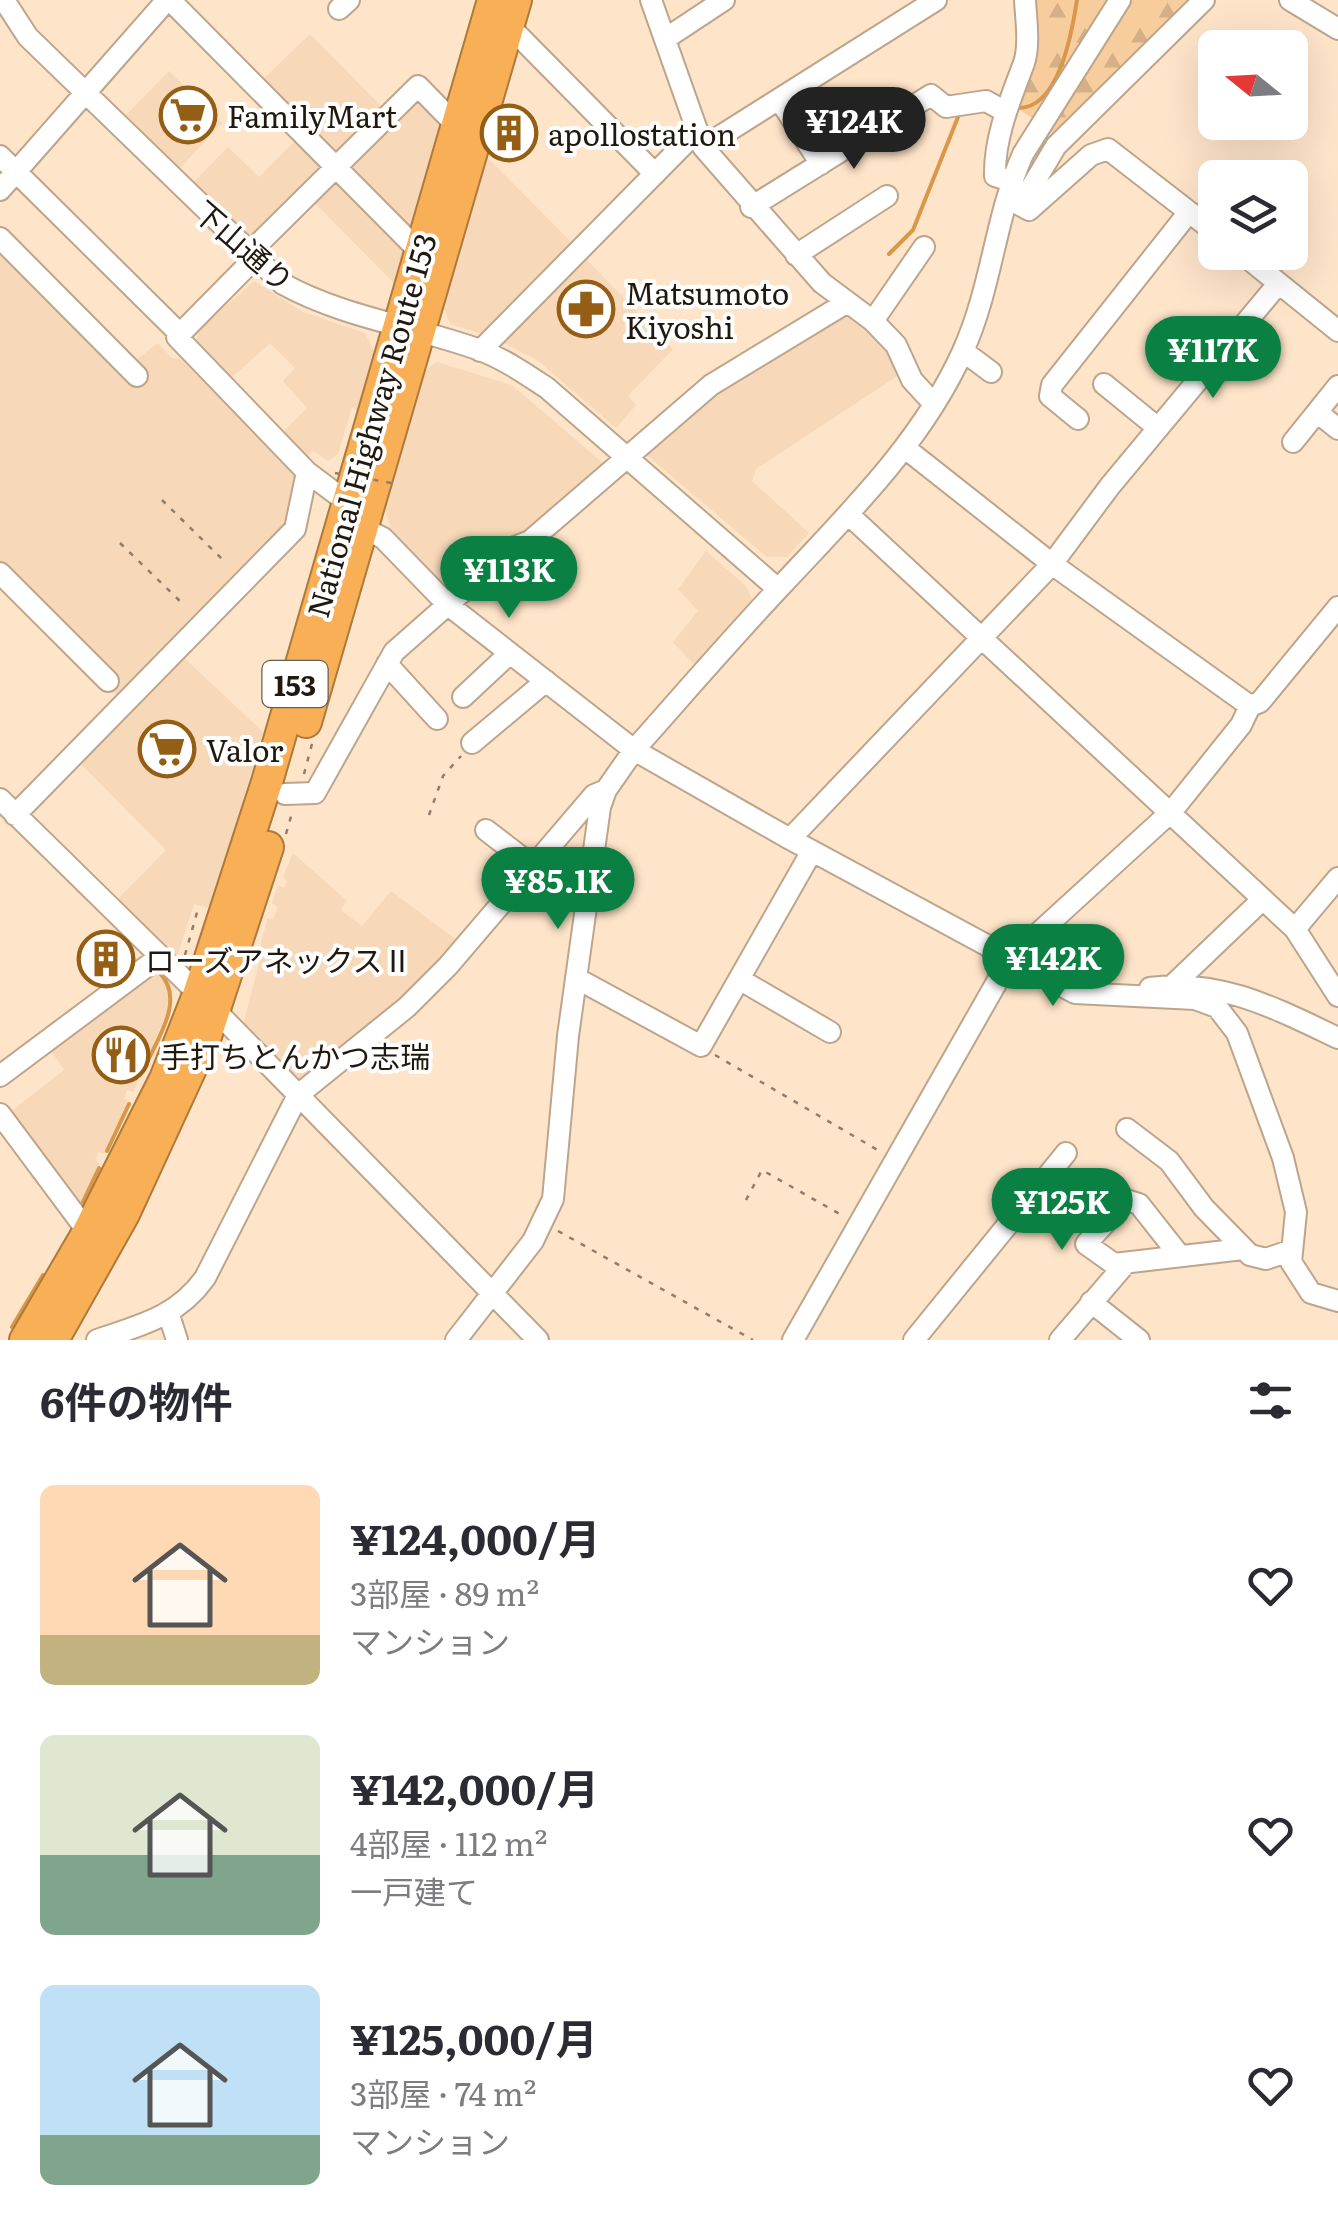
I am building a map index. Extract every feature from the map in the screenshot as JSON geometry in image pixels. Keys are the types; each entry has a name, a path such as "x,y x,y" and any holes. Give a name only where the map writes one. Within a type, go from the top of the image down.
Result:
{"highway":[{"name":"National Highway Route 153","path":"410,331 421,253 498,1"},
{"name":"National Highway Route 153","path":"24,1340 88,1232 207,1003 267,782 355,516 410,331 498,1"},
{"name":"National Highway Route 153","path":"53,1340 138,1186 285,794 355,516"}],"street":[{"name":"下山通り","path":"4,0 28,37 251,257 312,300 480,350 547,388 778,590"},
{"path":"0,190 169,0 421,253"},
{"path":"650,0 700,139 751,207 796,255 896,345 912,380 934,404"},
{"path":"664,39 724,0"},
{"path":"480,350 656,174 700,139 780,99 936,0"},
{"path":"1025,0 1025,60 1006,112 995,176 1028,210 1091,155 1108,150 1198,219"},
{"path":"456,1340 544,1222 553,1199 576,978 606,790 634,750 848,514 904,448 934,404 963,351 983,298 1024,154 1120,0"},
{"path":"1013,196 1056,146 1204,0"},
{"path":"1290,0 1338,30"},
{"path":"518,35 656,174"},
{"path":"457,126 418,86 336,167 177,337 307,472 383,538 446,604 634,750 1075,993 1195,999 1217,1008 1230,1023 1251,1066 1283,1158 1296,1212 1292,1262 1312,1294 1338,1302"},
{"path":"751,207 931,95 946,107 986,101 1006,112"},
{"path":"780,99 820,164"},
{"path":"0,156 180,334"},
{"path":"796,255 887,196"},
{"path":"1078,419 1050,396 1052,385 1189,212"},
{"path":"0,238 138,376"},
{"path":"873,321 924,247"},
{"path":"1261,270 1338,330"},
{"path":"790,839 984,640 1052,564 1278,284"},
{"path":"285,794 314,793 387,664 446,604 512,548 530,541 711,385 846,303"},
{"path":"963,351 991,372"},
{"path":"1104,384 1158,428"},
{"path":"1294,442 1338,386"},
{"path":"1317,412 1338,429"},
{"path":"904,448 1052,564 1250,706"},
{"path":"16,815 295,530 307,472"},
{"path":"848,514 1295,928 1338,996"},
{"path":"0,573 108,680"},
{"path":"792,1340 1010,958 1172,811 1242,725 1250,706 1260,702 1338,607"},
{"path":"463,697 510,653"},
{"path":"387,664 437,719"},
{"path":"472,743 546,681"},
{"path":"97,1340 169,1316 205,1278 298,1095 407,1006 594,795 606,790"},
{"path":"0,799 538,1340"},
{"path":"486,830 538,862"},
{"path":"576,978 701,1046 812,850"},
{"path":"1295,928 1338,878"},
{"path":"1173,984 1264,899"},
{"path":"0,1076 158,958"},
{"path":"739,979 830,1032"},
{"path":"1114,993 1194,984 1236,993 1338,1038"},
{"path":"0,1114 88,1232"},
{"path":"1127,1128 1169,1161 1204,1208 1243,1249 1266,1259 1292,1250"},
{"path":"914,1340 1066,1153"},
{"path":"1180,1256 1139,1204 1126,1200 1086,1244 1114,1264 1243,1249"},
{"path":"1060,1340 1126,1262"},
{"path":"1092,1302 1138,1340"},
{"path":"169,1316 177,1340"}],"path":[{"path":"336,473 397,484"},
{"path":"162,500 225,562"},
{"path":"120,543 183,604"},
{"path":"428,815 443,776 472,743"},
{"path":"538,862 594,876"},
{"path":"701,1046 897,1161"},
{"path":"746,1200 762,1170 860,1225"},
{"path":"544,1222 753,1340"}],"shaded area":[{"path":"310,34 387,112 255,242 194,182 228,147 259,177 299,137 253,89"},
{"path":"169,71 222,123 180,168 126,115"},
{"path":"417,92 443,119 395,284 310,198"},
{"path":"487,157 575,246 486,335 450,324 443,304"},
{"path":"581,254 673,349 628,396 636,405 616,428 537,360 496,339"},
{"path":"0,255 121,371 158,343 172,358 181,359 300,479 290,529 121,700 0,577"},
{"path":"254,281 303,312 365,333 375,353 358,412 352,407 338,454 328,461 313,451 307,457 283,432 307,408 283,381 295,368 270,343 229,380 195,344 200,329"},
{"path":"849,311 892,349 902,373 756,469 752,481 809,533 787,557 767,557 643,452 699,403"},
{"path":"437,362 512,385 603,463 448,599 395,543 385,508 426,369"},
{"path":"706,551 746,586 754,604 700,671 673,642 698,611 678,589"},
{"path":"179,653 263,732 211,909 194,904 176,960 113,904 166,850 76,759"},
{"path":"293,853 346,900 341,910 362,926 391,891 462,944 445,967 301,1088 242,1029 261,956 268,957 271,951 261,947 261,941 268,918 273,919 278,907 272,903 278,885 284,888 287,881 283,877"},
{"path":"154,969 168,984 170,1005 142,1071 134,1070 132,1076 139,1079 133,1092 127,1090 124,1099 128,1101 104,1154 99,1152 95,1160 99,1164 77,1210 5,1116 64,1070 48,1046"}],"green space":[{"path":"1025,0 1192,0 1057,136 1009,102"}],"waterway":[{"path":"1016,108 1031,106 1053,84 1067,49 1077,0"},
{"path":"889,254 913,230 960,112"},
{"path":"145,1067 170,1006 167,983 159,972"},
{"path":"107,1151 129,1104"},
{"path":"80,1208 99,1168"},
{"path":"12,1327 43,1275"}],"place":[{"name":"FamilyMart","path":"188,115"},
{"name":"apollostation","path":"509,133"},
{"name":"Matsumoto Kiyoshi","path":"586,309"},
{"name":"Valor","path":"167,749"},
{"name":"ローズアネックスⅡ","path":"106,959"},
{"name":"手打ちとんかつ志瑞","path":"121,1055"}]}
